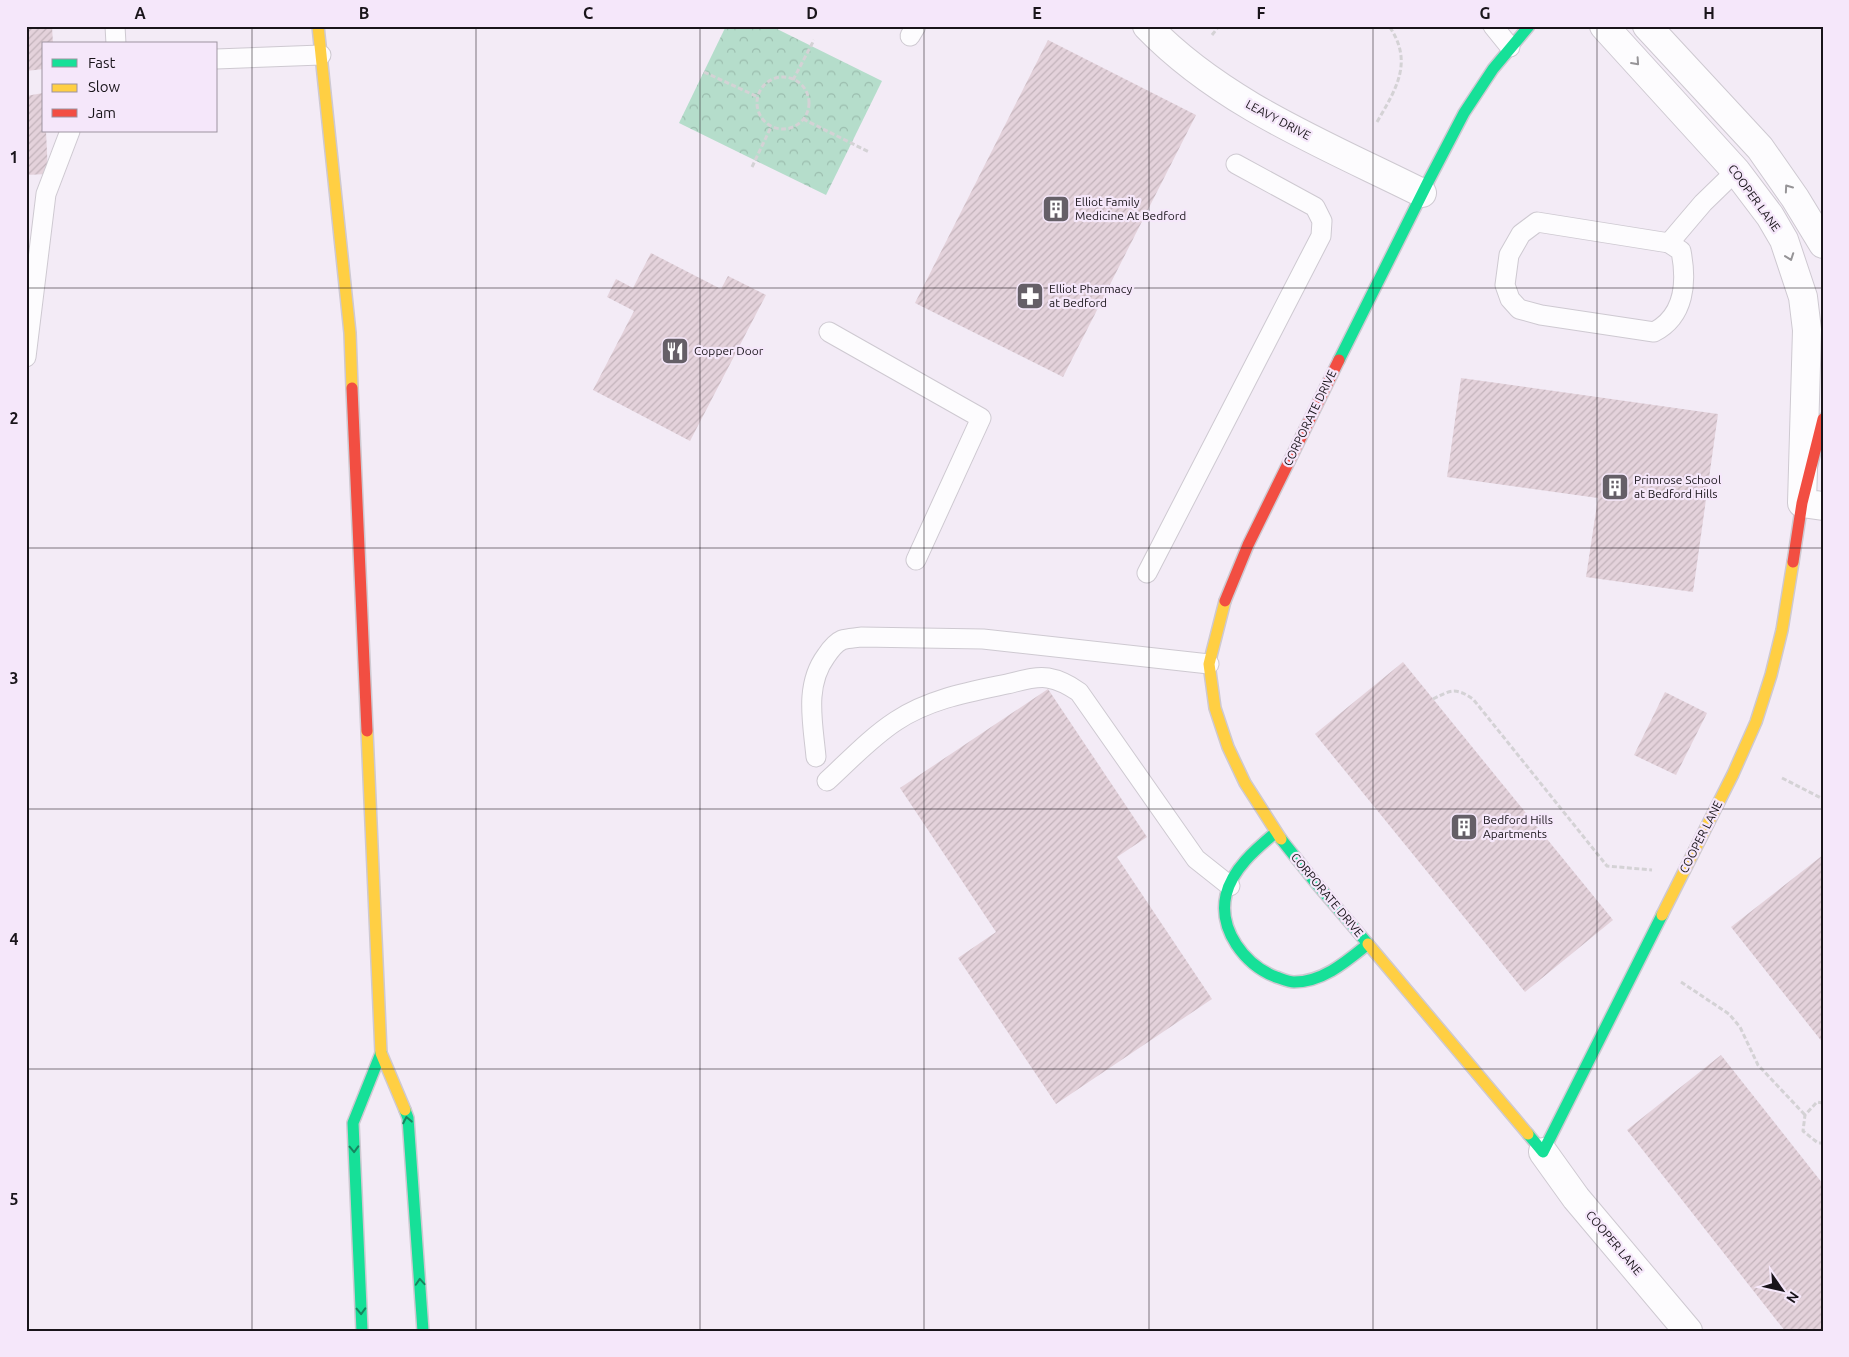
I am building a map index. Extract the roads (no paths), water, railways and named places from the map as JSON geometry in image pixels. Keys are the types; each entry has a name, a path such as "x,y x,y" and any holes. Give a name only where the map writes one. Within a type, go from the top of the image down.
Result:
{"main road":[{"path":"318,26 350,333 381,1053 408,1118 423,1331"},
{"name":"CORPORATE DRIVE","path":"1275,833 1253,852 1236,873 1225,896 1226,920 1234,942 1248,960 1270,975 1293,982 1316,978 1334,969 1368,944 1275,833 1247,789 1227,748 1215,704 1209,664 1219,617 1250,541 1422,193 1475,95 1510,47 1529,26"},
{"name":"COOPER LANE","path":"1368,944 1543,1152 1733,774 1756,722 1771,675 1812,504 1823,420"},
{"path":"362,1331 353,1123 381,1053"}],"street":[{"name":"LEAVY DRIVE","path":"1147,26 1168,48 1206,78 1262,113 1422,193"},
{"name":"COOPER LANE","path":"1604,26 1736,171 1770,216 1784,240 1803,297 1807,330 1812,504"},
{"path":"1647,26 1760,148 1795,198 1823,244"},
{"name":"COOPER LANE","path":"1543,1152 1576,1198 1688,1331"}],"lane":[{"path":"115,26 116,42"},
{"path":"1493,26 1510,47"},
{"path":"218,60 321,55"},
{"path":"26,357 46,194 70,132"},
{"path":"1147,573 1321,236 1322,221 1315,207 1236,164"},
{"path":"1669,243 1692,216 1736,171"},
{"path":"1537,222 1669,243 1681,252 1684,266 1681,302 1672,320 1654,332 1541,315 1519,309 1510,299 1505,285 1509,255 1521,234 1537,222"},
{"path":"829,332 981,418 916,560"},
{"path":"816,757 810,700 814,678 831,649 842,640 862,637 983,639 1209,664"},
{"path":"827,781 866,744 896,721 920,708 957,694 1031,679 1047,678 1063,682 1079,692 1196,859 1230,886"}],"place":[{"name":"Elliot Family Medicine At Bedford","path":"1056,209"},
{"name":"Elliot Pharmacy at Bedford","path":"1030,296"},
{"name":"Copper Door","path":"675,351"},
{"name":"Primrose School at Bedford Hills","path":"1615,487"},
{"name":"Bedford Hills Apartments","path":"1464,827"}]}
